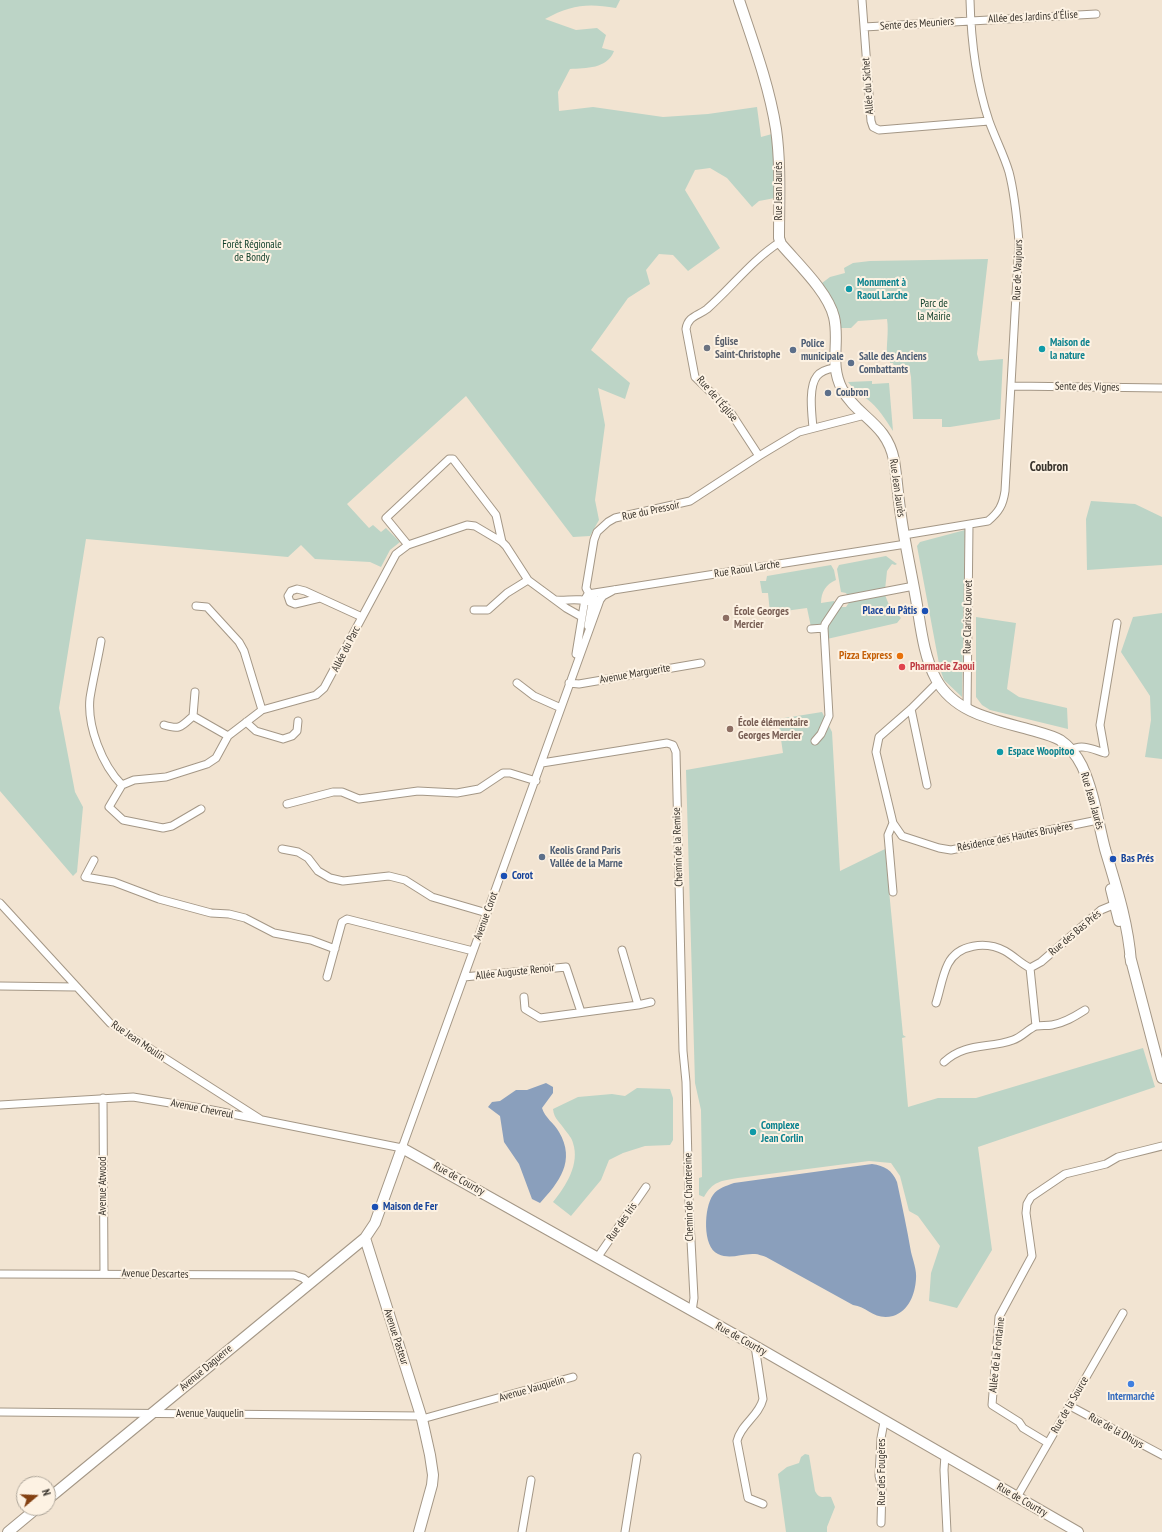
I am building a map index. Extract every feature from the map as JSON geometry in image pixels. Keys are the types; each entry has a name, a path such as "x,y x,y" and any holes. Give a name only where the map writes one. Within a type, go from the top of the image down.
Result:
{"street":[{"name":"Rue Jean Jaurès","path":"739,0 770,100 776,129 779,166 780,242 822,293 830,307 835,322 834,368 843,391 879,428 890,447 894,459 905,540 926,653 931,670 938,682 955,701 966,709 988,719 1049,735 1062,742 1071,750 1082,766 1106,851 1131,962 1162,1078"},
{"name":"Allée du Sichet","path":"862,0 871,121 873,126 879,130 989,121"},
{"name":"Rue de Vaujours","path":"969,525 988,521 998,512 1004,503 1020,242 1008,172 989,121 980,88 970,20 970,0"},
{"name":"Allée des Jardins d'Élise","path":"970,20 1096,14"},
{"name":"Sente des Meuniers","path":"864,27 970,20"},
{"name":"Rue de l'Église","path":"759,456 729,410 696,377 686,329 687,322 706,310 764,252 780,242"},
{"path":"813,428 811,404 814,381 821,372 834,368"},
{"name":"Sente des Vignes","path":"1012,386 1162,388"},
{"name":"Rue du Pressoir","path":"587,596 586,588 594,540 597,532 608,522 615,518 690,501 799,432 865,415"},
{"path":"408,545 386,518 449,459 453,459 496,515 502,542"},
{"name":"Allée du Parc","path":"122,785 134,780 166,777 208,764 216,758 228,736 262,710 316,695 324,688 396,554 408,545 467,525 475,526 506,546 528,580 566,608 582,616"},
{"name":"Rue Raoul Larche","path":"587,596 614,590 905,540 969,525"},
{"name":"Rue Clarisse Louvet","path":"966,709 969,525"},
{"path":"474,610 488,610 507,593 528,580"},
{"path":"815,741 821,734 829,716 824,628 841,600 914,586"},
{"path":"555,600 567,601 587,596 592,599 600,600 603,596 614,590"},
{"path":"587,596 592,603 587,623 589,631"},
{"name":"Avenue Corot","path":"569,683 578,646 582,616 587,596"},
{"path":"320,598 362,617"},
{"name":"Avenue Corot","path":"402,1148 536,781 569,683 600,600"},
{"path":"196,606 207,607 239,642 244,651 262,710"},
{"path":"1071,750 1076,747 1083,747 1105,754 1100,725 1117,623"},
{"path":"811,629 824,628"},
{"path":"101,640 90,699 93,727 104,762 111,774 122,785 109,807 123,820 163,828 172,826 201,809"},
{"name":"Avenue Marguerite","path":"569,683 579,684 701,663"},
{"name":"Résidence des Hautes Bruyères","path":"938,682 911,709 879,737 876,752 893,823 902,836 939,848 951,850 1098,820"},
{"path":"517,683 534,696 561,708"},
{"path":"164,725 175,728 181,727 194,716 195,692"},
{"path":"911,709 927,785"},
{"path":"194,716 228,736"},
{"path":"246,722 256,731 283,739 292,736 297,731 298,720"},
{"name":"Chemin de la Remise","path":"542,763 667,742 673,745 676,752 683,1052 686,1082"},
{"path":"287,804 333,792 342,792 359,799 418,791 457,793 479,789 503,773 510,773 536,781"},
{"path":"893,823 888,834 893,892"},
{"path":"282,849 298,852 308,858 318,871 330,878 343,881 389,876 404,880 432,897 487,913"},
{"path":"94,860 85,877 114,882 158,900 211,913 229,914 245,918 274,933 311,940 335,949"},
{"name":"Rue Jean Moulin","path":"0,903 110,1023 263,1121"},
{"name":"Rue des Bas Prés","path":"1030,968 1042,962 1101,910 1117,903"},
{"path":"328,977 342,922 347,919 473,951"},
{"path":"936,1003 948,964 956,954 968,948 980,945 994,947 1006,952 1019,963 1030,968 1036,1026"},
{"path":"622,950 638,1006"},
{"name":"Allée Auguste Renoir","path":"464,977 566,967 581,1012"},
{"path":"0,986 76,987"},
{"path":"524,997 525,1009 540,1018 638,1006 651,1002"},
{"path":"944,1062 953,1054 965,1049 1012,1041 1025,1035 1036,1026 1052,1025 1066,1021 1085,1010"},
{"name":"Chemin de Chantereine","path":"686,1082 689,1202 694,1298 692,1311"},
{"name":"Avenue Chevreul","path":"0,1105 103,1098 132,1097 152,1099 402,1148"},
{"name":"Avenue Atwood","path":"103,1098 104,1273"},
{"path":"231,1114 236,1109 235,1103"},
{"name":"Allée de la Fontaine","path":"1048,1443 1023,1428 1019,1422 992,1405 999,1317 1032,1256 1026,1213 1027,1204 1031,1198 1065,1174 1106,1164 1118,1157 1162,1146"},
{"path":"365,1238 375,1223 402,1148"},
{"name":"Rue de Courtry","path":"402,1148 755,1346 884,1422 945,1455 1078,1532"},
{"name":"Rue des Iris","path":"597,1258 646,1187"},
{"name":"Avenue Daguerre","path":"56,1492 308,1283 365,1238"},
{"name":"Avenue Pasteur","path":"365,1238 422,1418 433,1475 432,1485 419,1532"},
{"name":"Avenue Descartes","path":"0,1274 104,1273 294,1275 303,1278 308,1283"},
{"name":"Rue de la Source","path":"1017,1497 1123,1312"},
{"path":"755,1346 763,1399 761,1407 739,1434 737,1441 748,1498 763,1504"},
{"name":"Avenue Vauquelin","path":"0,1412 422,1418 573,1378"},
{"name":"Rue de la Dhuys","path":"1070,1406 1162,1455"},
{"name":"Rue des Fougères","path":"881,1523 882,1488 879,1476 881,1438 884,1422"},
{"path":"945,1455 944,1470 947,1532"},
{"path":"625,1532 637,1457"},
{"path":"522,1532 532,1480"},
{"path":"8,1532 27,1516"}],"green space":[{"name":"Forêt Régionale de Bondy","path":"0,0 620,0 616,8 579,6 554,14 545,19 576,30 597,28 606,35 602,48 614,51 611,57 601,64 589,68 570,69 558,92 559,111 593,107 663,117 708,114 757,107 761,137 772,134 777,174 775,198 759,201 752,207 727,178 710,168 695,170 685,190 720,248 688,271 673,255 659,254 646,270 650,284 628,298 591,350 630,383 625,399 598,388 605,425 595,500 599,520 590,536 573,537 466,396 347,504 369,528 373,525 381,532 386,528 400,542 390,550 381,567 370,562 315,559 301,545 288,557 86,539 59,708 75,792 83,807 77,872 73,876 0,791"},
{"name":"Parc de la Mairie","path":"988,259 977,354 979,361 1003,359 1000,419 942,427 942,419 913,419 909,366 894,366 893,363 890,363 890,359 887,359 887,319 858,321 851,328 840,328 839,316 822,283 830,277 845,273 844,268 853,263 870,261"},
{"path":"872,381 872,384 889,383 893,431 875,406 848,382"},
{"path":"1091,501 1135,504 1162,517 1162,565 1087,570 1086,519"},
{"path":"965,530 962,697 944,680 940,669 917,546 920,542"},
{"path":"886,556 897,564 892,564 887,571 885,590 848,596 846,593 841,592 837,569 839,565"},
{"path":"831,565 834,570 836,580 829,584 825,589 822,595 821,603 834,601 835,605 822,625 811,627 807,608 770,613 768,593 762,593 760,581 766,581 767,576"},
{"path":"885,595 889,605 901,618 897,623 827,639 826,628 839,607 846,607 850,601"},
{"path":"1162,613 1162,759 1145,757 1151,720 1150,696 1121,652 1133,617"},
{"path":"976,617 1016,623 1007,689 1019,697 1067,708 1068,729 990,710 982,705 976,697"},
{"path":"822,712 832,732 840,871 885,849 903,1035 906,1037 902,1038 908,1107 938,1098 976,1098 1143,1048 1155,1087 978,1147 992,1250 957,1308 929,1301 931,1273 940,1246 918,1216 909,1211 900,1176 891,1163 869,1161 738,1178 714,1185 704,1197 699,1195 699,1178 702,1177 701,1110 695,1083 686,770 783,753 778,719"},
{"path":"637,1088 670,1089 673,1098 673,1140 670,1145 645,1146 623,1153 609,1160 601,1180 571,1216 553,1202 567,1182 573,1167 575,1151 572,1139 556,1118 553,1109 578,1097 612,1094 625,1096"},
{"path":"805,1454 809,1455 815,1491 820,1497 831,1497 835,1507 827,1527 827,1532 786,1532 778,1474 787,1467 799,1463 801,1457"}],"water":[{"path":"546,1083 553,1087 553,1093 542,1108 545,1115 559,1132 566,1152 563,1170 559,1179 540,1203 532,1199 519,1164 504,1142 500,1116 488,1107 492,1102 500,1101 516,1090 527,1090"},
{"path":"872,1164 888,1169 893,1174 897,1182 915,1269 916,1279 913,1296 907,1306 899,1314 881,1317 853,1305 766,1257 755,1254 723,1256 713,1250 709,1244 706,1226 708,1208 713,1195 722,1188 734,1183"}],"place":[{"name":"Monument à Raoul Larche","path":"849,289"},
{"name":"Église Saint-Christophe","path":"707,348"},
{"name":"Maison de la nature","path":"1042,349"},
{"name":"Police municipale","path":"793,350"},
{"name":"Salle des Anciens Combattants","path":"851,363"},
{"name":"Coubron","path":"828,393"},
{"name":"Place du Pâtis","path":"925,611"},
{"name":"École Georges Mercier","path":"726,618"},
{"name":"Pizza Express","path":"900,656"},
{"name":"Pharmacie Zaoui","path":"902,667"},
{"name":"École élémentaire Georges Mercier","path":"730,729"},
{"name":"Espace Woopitoo","path":"1000,752"},
{"name":"Keolis Grand Paris Vallée de la Marne","path":"542,857"},
{"name":"Bas Prés","path":"1113,859"},
{"name":"Corot","path":"504,876"},
{"name":"Complexe Jean Corlin","path":"753,1132"},
{"name":"Maison de Fer","path":"375,1207"},
{"name":"Intermarché","path":"1131,1384"}],"district":[{"name":"Coubron","path":"1049,467"}]}
